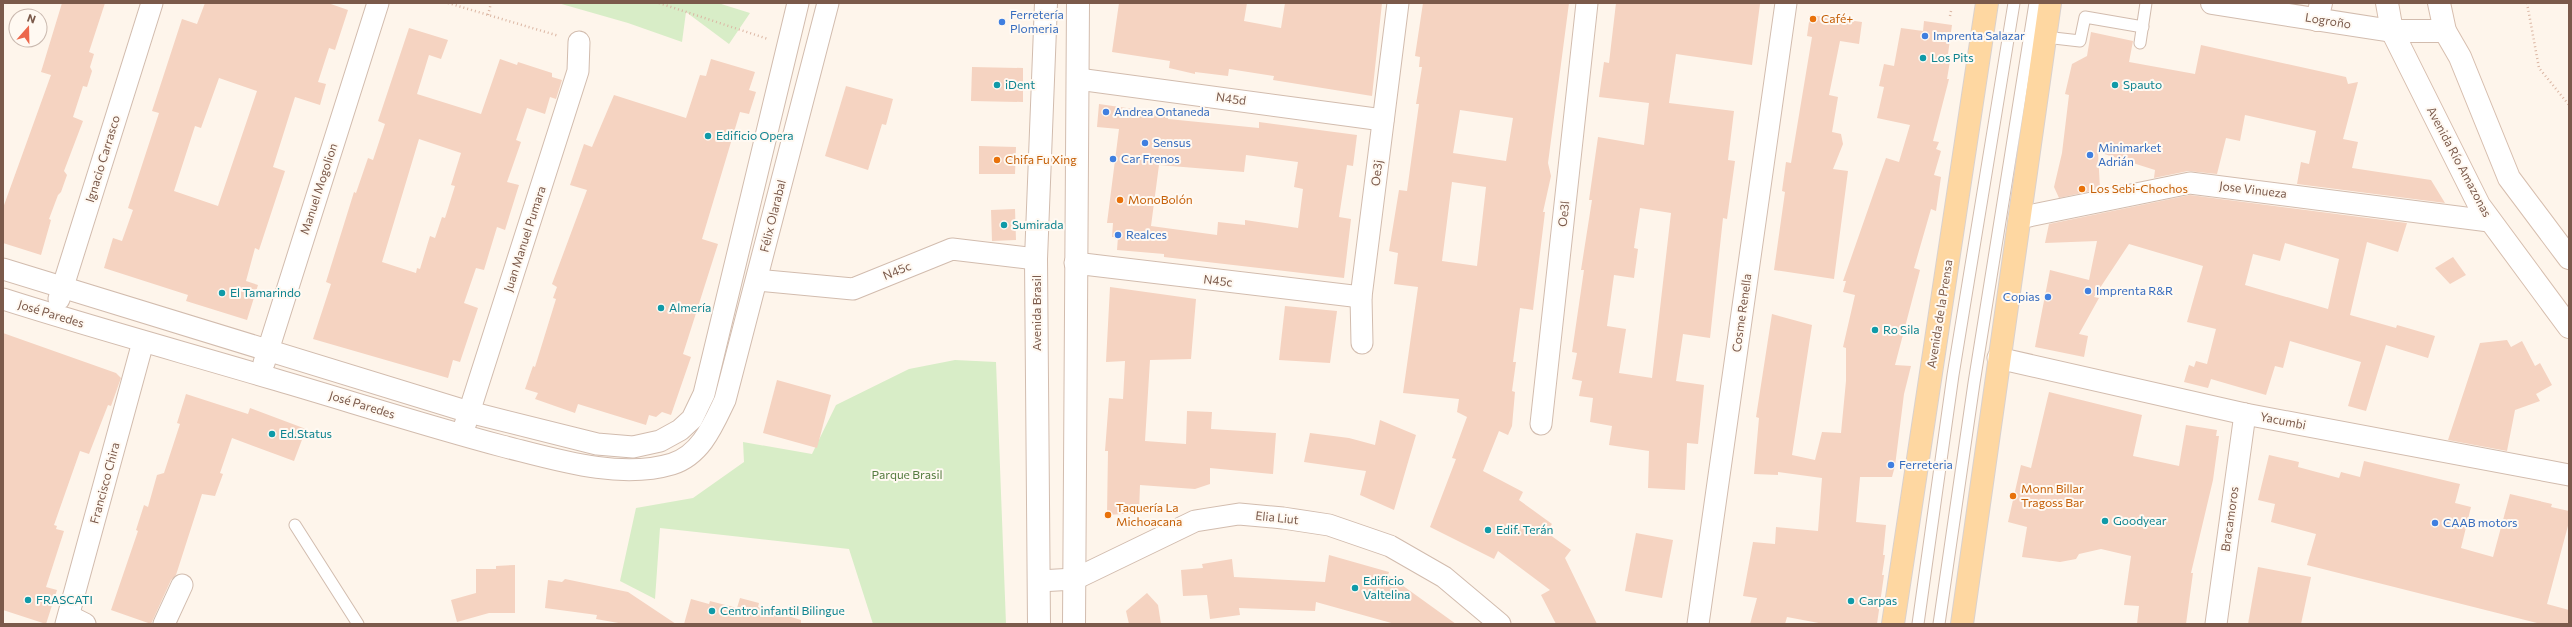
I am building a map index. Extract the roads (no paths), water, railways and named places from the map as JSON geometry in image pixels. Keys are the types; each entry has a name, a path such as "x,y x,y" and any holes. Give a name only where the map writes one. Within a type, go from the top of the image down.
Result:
{"main road":[{"name":"Avenida de la Prensa","path":"1893,624 1987,3"},
{"path":"1962,624 1998,358 2050,3"}],"street":[{"name":"Ignacio Carrasco","path":"54,315 152,3"},
{"name":"Manuel Mogolion","path":"261,375 378,3"},
{"name":"Félix Olarabal","path":"692,419 704,394 798,3"},
{"name":"Félix Olarabal","path":"713,428 725,400 828,3"},
{"name":"Avenida Brasil","path":"1039,624 1036,259 1046,3"},
{"path":"1074,624 1075,263 1078,3"},
{"name":"Oe3j","path":"1362,343 1361,298 1398,3"},
{"name":"Oe3l","path":"1541,424 1587,3"},
{"name":"Cosme Renella","path":"1698,624 1786,3"},
{"name":"Logroño","path":"2212,3 2319,11 2392,31 2445,31"},
{"name":"Avenida Río Amazonas","path":"2387,3 2392,31 2479,205 2489,221 2569,327"},
{"path":"2439,3 2445,31 2460,57 2509,178 2569,258"},
{"name":"Juan Manuel Pumara","path":"462,435 578,71 579,42"},
{"name":"N45d","path":"1078,78 1383,120"},
{"name":"Jose Vinueza","path":"2019,218 2190,183 2489,221"},
{"name":"N45c","path":"757,280 854,289 952,249 1036,259"},
{"name":"N45c","path":"1075,263 1361,298"},
{"name":"José Paredes","path":"3,269 268,349 469,412 597,444 633,447 660,441 680,430 692,419"},
{"name":"José Paredes","path":"3,299 143,342 261,375 462,435 569,463 596,468 638,469 673,464 698,448 713,428"},
{"name":"Francisco Chira","path":"73,621 143,342"},
{"name":"Yacumbi","path":"1998,358 2245,414 2569,475"},
{"name":"Bracamoros","path":"2216,624 2245,414"},
{"path":"692,419 713,428"},
{"name":"Elia Liut","path":"1038,581 1075,579 1195,521 1239,514 1283,518 1329,525 1390,546 1444,577 1500,624"},
{"path":"164,624 182,585"}],"lane":[{"path":"1918,624 1953,375 2014,3"},
{"path":"1939,624 1976,368 2035,3"},
{"path":"2140,43 2146,3"},
{"path":"2045,37 2080,41 2085,17 2143,27"},
{"path":"295,525 358,624"}],"place":[{"name":"Café+","path":"1813,19"},
{"name":"Ferretería Plomeria","path":"1002,22"},
{"name":"Imprenta Salazar","path":"1925,36"},
{"name":"Los Pits","path":"1923,58"},
{"name":"iDent","path":"997,85"},
{"name":"Spauto","path":"2115,85"},
{"name":"Andrea Ontaneda","path":"1106,112"},
{"name":"Edificio Opera","path":"708,136"},
{"name":"Sensus","path":"1145,143"},
{"name":"Minimarket Adrián","path":"2090,155"},
{"name":"Car Frenos","path":"1113,159"},
{"name":"Chifa Fu Xing","path":"997,160"},
{"name":"Los Sebi-Chochos","path":"2082,189"},
{"name":"MonoBolón","path":"1120,200"},
{"name":"Sumirada","path":"1004,225"},
{"name":"Realces","path":"1118,235"},
{"name":"Imprenta R&R","path":"2088,291"},
{"name":"El Tamarindo","path":"222,293"},
{"name":"Copias","path":"2048,297"},
{"name":"Almería","path":"661,308"},
{"name":"Ro Sila","path":"1875,330"},
{"name":"Ed.Status","path":"272,434"},
{"name":"Ferreteria","path":"1891,465"},
{"name":"Monn Billar Tragoss Bar","path":"2013,496"},
{"name":"Taquería La Michoacana","path":"1108,515"},
{"name":"Goodyear","path":"2105,521"},
{"name":"CAAB motors","path":"2435,523"},
{"name":"Edif. Terán","path":"1488,530"},
{"name":"Edificio Valtelina","path":"1355,588"},
{"name":"FRASCATI","path":"28,600"},
{"name":"Carpas","path":"1851,601"},
{"name":"Centro infantil Bilingue","path":"712,611"}],"park label":[{"name":"Parque Brasil","path":"907,475"}]}
